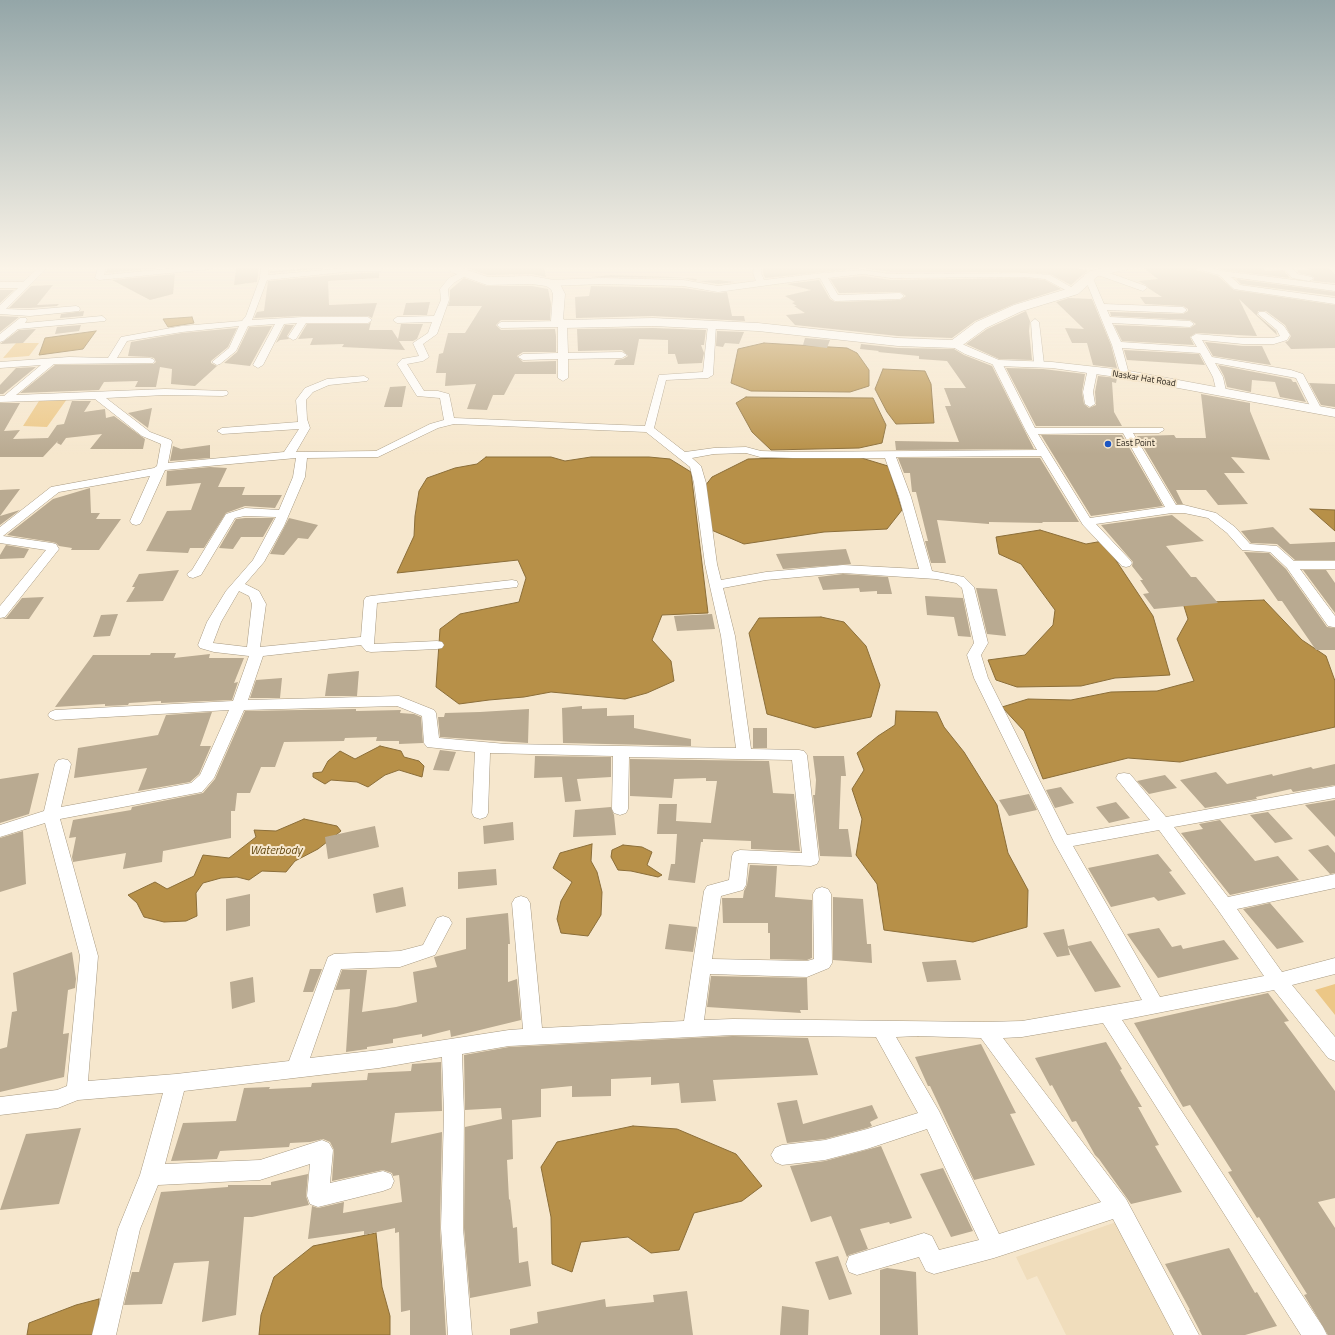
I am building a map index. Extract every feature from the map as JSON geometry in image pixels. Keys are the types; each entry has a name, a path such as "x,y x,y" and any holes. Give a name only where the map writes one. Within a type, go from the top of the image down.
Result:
{"main road":[{"path":"779,329 898,342 955,344 975,329"}],"street":[{"path":"0,340 12,329"},
{"path":"111,361 124,339 180,329"},
{"path":"217,362 232,349 242,329"},
{"path":"258,365 277,329"},
{"path":"293,337 298,329"},
{"path":"434,329 427,339 418,343 424,357 405,361 402,364 421,394 438,394 445,396 450,422"},
{"path":"563,329 563,378"},
{"path":"649,429 662,377 708,375 712,329"},
{"path":"1036,329 1039,364"},
{"path":"1111,329 1117,345 1124,374"},
{"path":"1192,329 1218,377 1221,391"},
{"path":"1196,337 1244,341 1274,341 1284,338 1285,335 1282,329"},
{"name":"Naskar Hat Road","path":"955,344 969,352 997,363 1039,364 1124,374 1316,408 1335,413"},
{"path":"1117,345 1206,354 1291,373 1300,376 1316,408"},
{"path":"523,357 622,355"},
{"path":"3,399 52,361"},
{"path":"0,365 52,361 150,361"},
{"path":"997,363 1031,431 1087,522 1126,563"},
{"path":"1089,370 1092,372 1088,392 1090,404"},
{"path":"288,455 296,445 305,428 302,419 301,400 309,390 328,382 364,379"},
{"path":"3,399 165,392 223,393"},
{"path":"97,396 146,434 167,442 160,469 136,521"},
{"path":"0,533 55,489 160,469 288,455 378,454 434,426 450,422 649,429 695,466 700,483 711,564 728,636 744,753"},
{"path":"222,431 305,426"},
{"path":"1126,430 1172,509"},
{"path":"1031,431 1159,430"},
{"path":"683,456 714,451 746,450 760,454 792,455 1044,453"},
{"path":"890,455 905,497 927,574"},
{"path":"302,456 299,477 283,514 258,562 232,590 214,622 205,645 214,648 255,652 368,640"},
{"path":"1087,522 1172,509 1184,509 1212,515 1231,530 1246,546 1273,549 1290,565 1334,624"},
{"path":"192,574 197,572 230,516 244,512 283,514"},
{"path":"0,539 47,546 52,547 53,549 1,612"},
{"path":"1290,565 1335,565"},
{"path":"716,585 766,576 843,569 927,574 960,580 968,587 981,643 974,655 981,678 1062,842 1155,1006"},
{"path":"437,645 371,648 367,644 371,600 512,584"},
{"path":"0,831 51,815 196,788 206,778 239,705 255,652 259,604 254,594 237,585"},
{"path":"55,715 239,705 399,701 429,713 432,742 506,749 799,754 811,860 740,856 737,885 714,890 693,1028"},
{"path":"480,812 483,747"},
{"path":"620,809 621,751"},
{"path":"62,764 51,815 89,956 77,1091"},
{"path":"1124,778 1162,823 1224,905 1278,981 1335,1052"},
{"path":"1062,842 1335,792"},
{"path":"1224,905 1335,881"},
{"path":"702,966 807,969 823,963 822,894"},
{"path":"521,903 533,1036"},
{"path":"296,1069 334,962 400,960 429,950 443,923"},
{"path":"0,1106 58,1099 77,1091 176,1083 379,1059 509,1038 533,1036 733,1027 881,1030 918,1028 986,1030 1022,1029 1155,1006 1278,981 1335,966"},
{"path":"1108,1015 1315,1335"},
{"path":"881,1030 932,1118 994,1247"},
{"path":"986,1030 1118,1207 1187,1335"},
{"path":"452,1047 454,1113 452,1228 460,1335"},
{"path":"104,1335 129,1229 150,1174 176,1083"},
{"path":"782,1155 825,1150 867,1139 932,1118"},
{"path":"150,1174 260,1170 322,1150 318,1196 383,1181"},
{"path":"857,1264 924,1244 934,1263 994,1247 1118,1207"}],"shaded area":[{"path":"16,343 39,343 29,356 3,358"},
{"path":"67,399 47,427 23,426 39,401"},
{"path":"1335,984 1335,1015 1315,990"},
{"path":"1122,1220 1185,1335 1066,1335 1037,1276 1027,1280 1016,1257"}],"water":[{"path":"96,331 83,349 39,355 45,338"},
{"path":"764,343 847,348 857,353 869,370 869,386 850,392 751,391 731,383 738,349"},
{"path":"883,369 925,371 931,384 934,423 896,424 887,412 875,389"},
{"path":"746,397 873,398 886,425 882,443 859,448 771,450 752,432 736,403"},
{"path":"855,456 888,466 902,510 887,529 824,532 744,544 709,529 705,486 712,477 748,459"},
{"path":"486,457 551,457 565,461 591,457 649,457 670,459 691,472 708,613 662,615 652,640 671,661 674,681 647,693 625,699 551,692 524,697 459,704 436,687 440,629 460,614 519,602 526,578 518,560 397,573 414,536 415,516 419,491 427,478 455,468 477,464"},
{"path":"1310,509 1335,510 1335,531"},
{"path":"1040,530 1086,544 1103,541 1153,616 1170,675 1115,678 1081,686 1017,687 996,680 988,660 1025,655 1053,625 1055,610 1021,564 999,554 996,537"},
{"path":"1264,600 1302,640 1326,656 1335,681 1335,727 1180,762 1128,758 1043,779 1024,731 1002,707 1028,699 1071,700 1111,692 1157,691 1194,681 1177,639 1188,619 1183,603"},
{"path":"821,617 844,622 866,646 880,685 871,717 815,728 767,714 749,633 759,618"},
{"path":"896,711 937,712 944,727 964,752 997,805 1008,853 1028,890 1027,927 973,942 884,930 877,884 856,855 862,819 852,789 864,770 857,753 878,736 895,725"},
{"path":"380,746 401,751 404,757 419,761 424,766 422,777 399,770 385,775 368,787 357,782 331,780 325,784 313,777 313,773 322,772 328,761 340,751 355,759"},
{"name":"Waterbody","path":"304,819 337,826 341,831 318,849 295,861 286,872 262,871 249,880 237,877 221,878 203,883 196,893 197,916 186,921 164,922 144,917 137,903 128,895 155,882 167,889 194,876 203,855 229,858 256,837 254,830 276,831"},
{"path":"592,844 591,861 597,872 602,892 601,915 588,936 561,933 557,919 561,901 572,882 553,868 560,853"},
{"path":"623,845 642,847 652,852 647,865 662,875 658,877 631,871 618,870 611,857 612,850"},
{"path":"633,1126 677,1129 736,1154 762,1186 742,1201 694,1213 679,1250 651,1253 628,1237 581,1242 572,1272 552,1264 551,1217 541,1167 557,1142"},
{"path":"376,1233 382,1287 390,1316 390,1335 259,1335 261,1315 274,1277 313,1246"},
{"path":"99,1299 98,1325 92,1335 27,1335 29,1323 76,1305"}],"building":[{"path":"36,329 23,343 0,344 19,330"},
{"path":"56,329 80,329 79,331 55,334"},
{"path":"236,329 228,347 211,361 211,363 217,366 195,386 171,384 172,369 160,367 156,387 135,387 138,381 104,382 99,390 20,393 55,365 153,364 156,362 154,358 128,356 131,342 182,333"},
{"path":"248,329 270,329 250,366 224,363 237,352"},
{"path":"283,329 291,329 287,336 289,339 280,340 276,343"},
{"path":"304,329 392,330 398,339 400,329 421,329 417,339 413,341 399,341 405,350 342,347 344,344 310,345 313,338 298,339"},
{"path":"467,329 555,329 556,352 523,352 517,356 523,362 556,361 556,374 515,374 504,395 493,395 487,410 467,409 476,384 445,386 446,373 436,373 439,354 443,353 448,333 465,333"},
{"path":"577,329 706,330 704,345 701,345 704,353 702,363 678,364 675,354 668,354 668,340 639,339 634,365 614,365 616,360 623,359 628,356 622,350 578,351"},
{"path":"835,329 964,329 952,338 898,336"},
{"path":"987,329 1029,329 1032,360 999,359 966,344"},
{"path":"1066,329 1105,329 1111,345 1117,368 1093,365 1087,343 1072,343"},
{"path":"1116,329 1254,329 1257,336 1196,333 1190,337 1194,345 1122,341"},
{"path":"1271,329 1276,331 1277,335"},
{"path":"1287,329 1335,329 1335,348 1291,349 1285,342 1288,341 1291,336"},
{"path":"717,331 744,332 739,344 725,343 723,347 716,346"},
{"path":"805,338 830,340 827,348 803,345"},
{"path":"1205,342 1243,346 1262,346 1271,365 1213,356"},
{"path":"861,344 898,348 954,349 964,355 992,366 1034,449 896,450 895,441 959,442 945,406 951,406 944,388 966,388 947,361 919,359 919,356 860,349"},
{"path":"1124,350 1199,354 1205,365 1127,360"},
{"path":"1218,365 1291,379 1293,382 1296,382 1306,402 1280,397 1275,382 1252,380 1251,392 1227,387 1224,376"},
{"path":"36,367 3,394 0,394 0,385 16,368"},
{"path":"1006,368 1043,369 1085,374 1082,392 1084,404 1089,408 1096,405 1095,392 1098,376 1117,378 1116,383 1112,382 1114,412 1122,426 1036,426"},
{"path":"1309,383 1335,384 1335,407 1321,405"},
{"path":"406,386 402,407 384,407 390,387"},
{"path":"1201,394 1250,403 1250,411 1270,460 1231,457 1245,473 1224,473 1248,504 1218,505 1206,490 1176,490 1183,504 1177,504 1137,436 1174,435 1176,438 1206,438"},
{"path":"72,401 91,401 84,412 105,409 106,418 114,416 145,439 143,449 90,449 102,434 66,438 61,445 57,443 58,441 43,457 0,457 0,403 20,403 4,431 20,430 13,439 48,438 57,425 64,424"},
{"path":"152,408 148,428 128,413"},
{"path":"1041,435 1122,435 1163,506 1091,516"},
{"path":"210,445 210,458 170,461 173,446 181,449"},
{"path":"898,458 1040,458 1079,522 989,522 989,524 937,520 946,563 931,563 925,541 928,541 916,492 912,492 910,473 904,473"},
{"path":"210,467 227,468 218,487 245,487 242,495 282,495 275,508 245,506 226,513 204,548 190,548 188,553 146,551 167,511 191,510 201,483 166,486 167,471"},
{"path":"90,488 91,513 100,513 96,519 121,519 99,550 71,550 72,548 59,546 52,542 7,535 53,499"},
{"path":"20,489 0,516 0,490"},
{"path":"20,510 0,525 0,516"},
{"path":"1172,515 1204,541 1166,546 1191,577 1196,577 1218,603 1154,609 1143,594 1149,593 1140,580 1143,580 1132,566 1133,562 1101,525"},
{"path":"274,518 263,537 241,537 233,549 219,548 236,519"},
{"path":"289,518 318,525 308,539 298,538 284,555 270,554"},
{"path":"1273,527 1290,544 1335,542 1335,560 1295,560 1277,544 1251,543 1241,531"},
{"path":"6,545 29,549 24,558 0,559 0,555"},
{"path":"846,549 851,564 783,569 776,554"},
{"path":"1244,552 1269,553 1286,569 1327,627 1335,628 1335,650 1316,650 1282,601 1278,601"},
{"path":"179,570 163,601 126,602 135,587 132,587 139,574"},
{"path":"1303,570 1326,570 1335,583 1335,613"},
{"path":"843,574 888,577 892,594 877,594 877,591 860,592 859,588 823,590 818,577"},
{"path":"976,588 997,589 1006,636 987,634"},
{"path":"925,596 963,598 971,637 958,636 954,617 927,615"},
{"path":"44,597 29,619 2,619 6,618 22,598"},
{"path":"118,614 110,636 93,637 101,615"},
{"path":"712,614 715,629 677,631 674,616"},
{"path":"151,653 176,653 174,658 210,654 209,658 244,658 234,683 238,682 232,700 161,703 161,701 129,703 128,705 105,706 105,704 55,707 93,655 150,655"},
{"path":"359,671 357,696 325,696 328,674"},
{"path":"282,678 280,698 250,698 256,680"},
{"path":"582,706 582,709 607,708 607,716 634,715 634,728 691,739 691,746 563,743 562,708"},
{"path":"356,709 356,711 401,710 400,713 414,714 421,717 423,743 399,744 399,741 376,741 377,737 345,738 344,741 284,742 275,767 261,767 250,793 237,793 235,811 231,811 231,838 163,851 162,862 123,869 126,853 73,862 72,857 76,837 69,838 73,820 131,810 132,807 203,793 215,779 245,711"},
{"path":"529,709 528,743 440,737 438,717 444,717 445,713"},
{"path":"212,712 200,746 211,746 199,774 190,782 138,791 147,768 74,778 78,748 158,735 166,715"},
{"path":"753,728 767,728 767,748 753,748"},
{"path":"440,750 456,752 449,771 433,770"},
{"path":"535,756 611,757 611,777 577,779 581,801 565,802 562,777 534,778"},
{"path":"813,756 844,756 846,776 841,776 839,829 848,829 852,857 820,856 813,795 815,795 816,780"},
{"path":"630,759 769,761 773,793 794,794 800,851 751,849 751,841 703,839 703,842 701,842 695,883 668,880 671,864 675,864 677,834 657,834 659,804 677,804 676,821 711,823 717,781 706,781 706,778 674,779 672,798 630,796"},
{"path":"1335,764 1335,785 1293,792 1291,789 1256,797 1257,799 1205,808 1180,780 1216,772 1227,784 1272,774 1273,776 1311,767 1313,769"},
{"path":"39,773 29,814 0,823 0,779"},
{"path":"1165,775 1177,788 1149,794 1137,781"},
{"path":"1061,787 1074,803 1055,808 1046,790"},
{"path":"1029,794 1037,810 1009,816 999,800"},
{"path":"1335,800 1335,837 1305,805"},
{"path":"1116,802 1130,818 1109,823 1096,807"},
{"path":"611,807 614,815 616,835 573,837 575,810"},
{"path":"1268,812 1293,839 1275,843 1250,815"},
{"path":"1220,820 1255,861 1278,856 1299,880 1230,895 1181,833 1203,829 1199,824"},
{"path":"513,822 514,840 484,844 483,826"},
{"path":"375,826 379,847 328,859 325,837"},
{"path":"23,831 26,884 0,892 0,838"},
{"path":"1328,845 1335,853 1335,873 1330,874 1308,850"},
{"path":"1158,854 1172,871 1169,872 1186,894 1158,901 1154,897 1111,907 1088,868"},
{"path":"750,865 777,866 775,897 812,900 812,958 807,960 770,959 770,933 768,933 768,923 723,923 722,898 743,898 747,885"},
{"path":"496,869 497,885 458,889 458,872"},
{"path":"403,887 406,906 376,913 373,894"},
{"path":"250,894 250,926 226,931 226,899"},
{"path":"833,897 863,899 867,944 871,944 872,963 833,960"},
{"path":"1270,903 1304,942 1277,949 1243,909"},
{"path":"508,913 510,944 508,944 508,982 517,979 521,1020 451,1037 450,1030 422,1037 422,1034 393,1039 393,1043 346,1052 350,989 335,990 342,970 367,970 362,1012 417,1002 413,972 437,967 434,957 466,949 466,918"},
{"path":"669,924 697,927 693,952 665,949"},
{"path":"1159,928 1172,947 1181,945 1183,949 1224,940 1239,959 1158,978 1127,934"},
{"path":"1064,929 1068,946 1091,941 1121,987 1095,992 1068,947 1070,955 1057,957 1043,933"},
{"path":"72,952 76,979 75,988 68,990 63,1034 69,1033 64,1077 0,1092 0,1049 7,1047 12,1012 17,1011 13,973"},
{"path":"956,960 961,980 927,982 922,962"},
{"path":"310,969 322,969 313,992 303,992"},
{"path":"711,976 807,978 808,1010 800,1010 801,1013 707,1007"},
{"path":"253,977 255,1002 232,1009 230,982"},
{"path":"1268,993 1289,1021 1284,1022 1335,1091 1335,1198 1318,1202 1335,1228 1335,1335 1328,1335 1304,1295 1307,1294 1259,1217 1257,1218 1228,1172 1232,1171 1190,1105 1183,1107 1134,1023"},
{"path":"733,1036 808,1038 818,1075 713,1080 716,1101 681,1103 679,1083 651,1085 651,1077 611,1079 611,1096 572,1097 572,1086 541,1089 541,1117 512,1120 513,1159 507,1160 509,1200 510,1199 513,1228 517,1227 519,1263 528,1261 531,1286 470,1298 464,1228 465,1127 502,1119 501,1108 465,1110 464,1055 509,1047"},
{"path":"1106,1042 1122,1069 1120,1070 1142,1107 1138,1107 1159,1145 1155,1146 1182,1192 1131,1204 1095,1155 1076,1121 1072,1122 1052,1085 1050,1086 1035,1058"},
{"path":"981,1044 1016,1113 1010,1114 1035,1165 974,1180 915,1057"},
{"path":"441,1062 442,1111 395,1113 391,1143 442,1132 440,1228 446,1335 410,1335 410,1310 401,1312 399,1232 395,1233 395,1228 364,1235 364,1231 308,1239 312,1206 318,1208 344,1202 343,1213 402,1202 399,1175 393,1176 392,1173 383,1170 332,1181 334,1150 330,1142 323,1139 310,1142 290,1143 289,1147 220,1151 217,1159 171,1161 183,1123 236,1121 244,1088 270,1087 269,1089 311,1087 312,1083 367,1080 368,1073 411,1071 412,1064"},
{"path":"797,1100 803,1124 872,1105 878,1118 870,1122 872,1126 867,1128 825,1139 787,1143 777,1103"},
{"path":"81,1128 59,1204 0,1210 26,1134"},
{"path":"881,1146 912,1218 890,1224 889,1222 860,1229 868,1249 847,1257 831,1216 811,1222 790,1166 825,1161"},
{"path":"943,1168 973,1231 951,1237 920,1174"},
{"path":"308,1174 306,1196 309,1205 252,1217 244,1217 236,1315 202,1322 209,1261 174,1263 162,1304 124,1305 132,1272 139,1272 161,1192 228,1187 228,1185 271,1185 271,1182"},
{"path":"1229,1248 1255,1293 1257,1292 1277,1326 1245,1335 1202,1335 1165,1264"},
{"path":"838,1256 852,1294 829,1300 815,1262"},
{"path":"887,1268 916,1272 918,1335 880,1335 880,1270"},
{"path":"687,1291 693,1335 510,1335 510,1329 538,1323 537,1312 605,1299 606,1307 654,1302 653,1295"},
{"path":"782,1306 809,1310 808,1335 780,1335"}],"place":[{"name":"East Point","path":"1108,444"}]}
